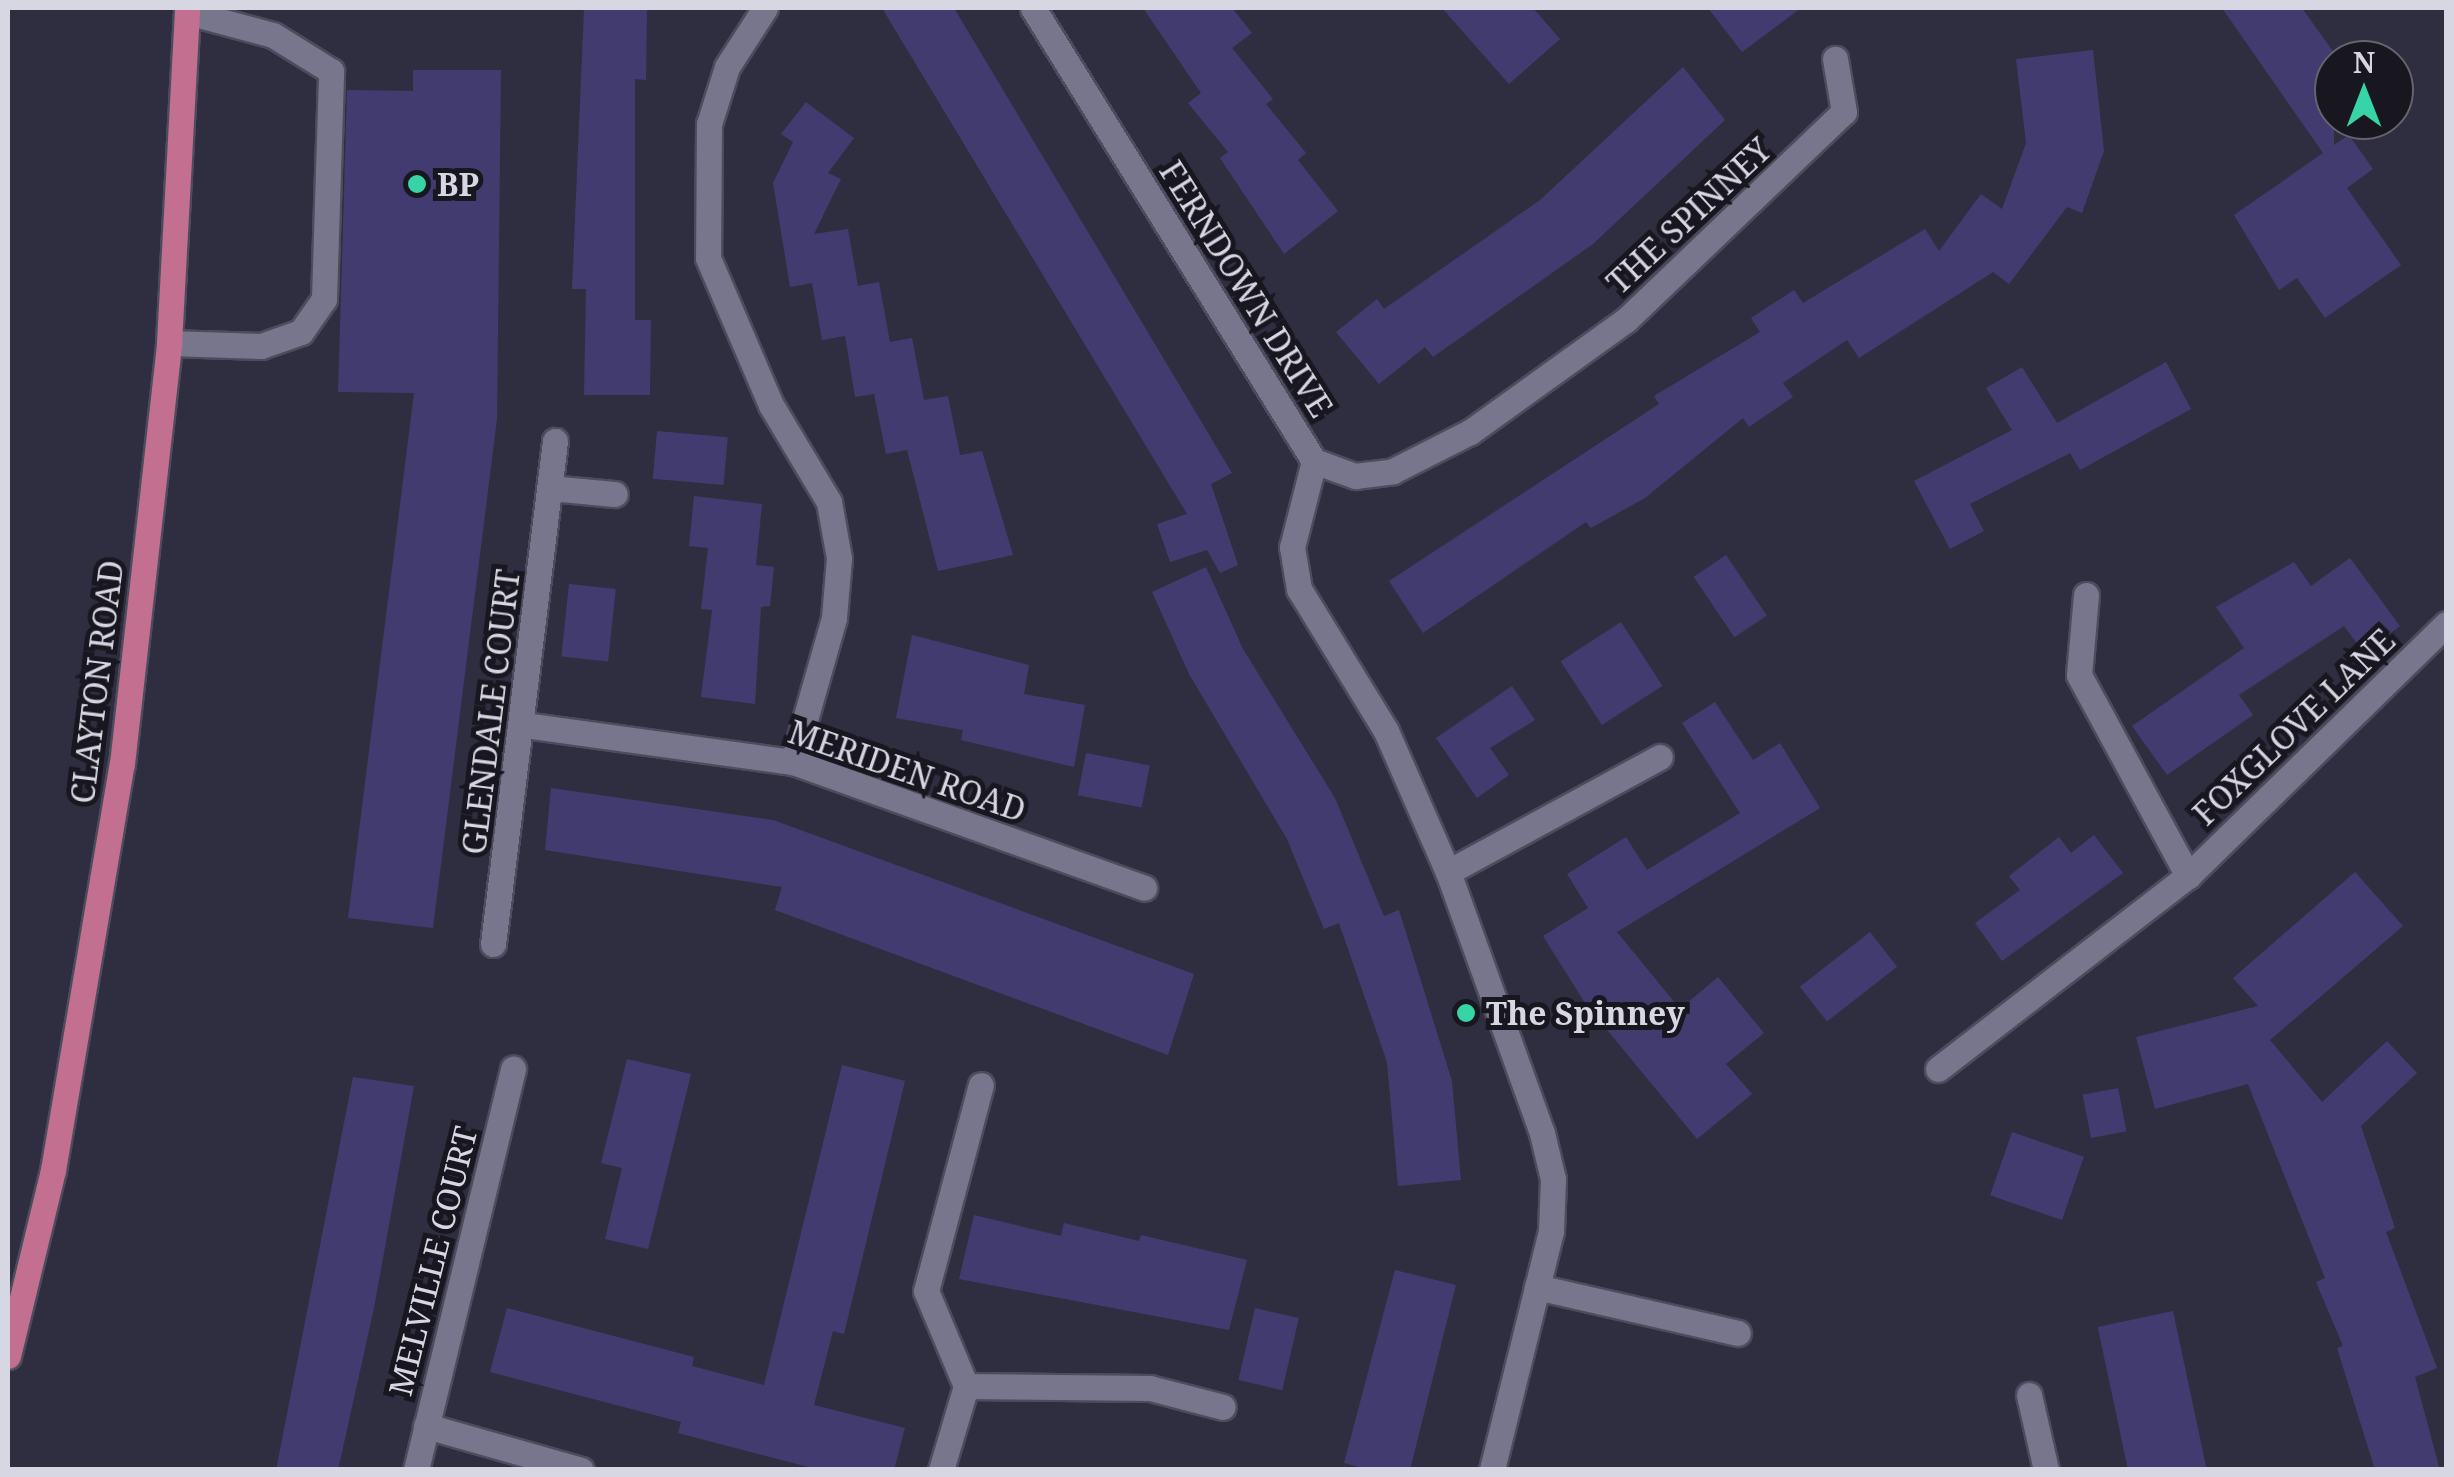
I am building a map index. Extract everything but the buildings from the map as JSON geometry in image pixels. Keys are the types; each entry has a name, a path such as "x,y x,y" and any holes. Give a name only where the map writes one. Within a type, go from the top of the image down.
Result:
{"main road":[{"name":"CLAYTON ROAD","path":"8,1356 52,1170 98,922 169,343 187,10"}],"street":[{"path":"765,8 727,67 708,124 708,258 771,406 829,502 839,558 834,618 793,762"},
{"name":"FERNDOWN DRIVE","path":"1034,8 1314,462 1292,547 1299,590 1386,731 1448,872 1542,1132 1553,1179 1551,1232 1492,1470"},
{"path":"169,343 261,346 301,332 324,299 332,71 273,35 187,10"},
{"name":"THE SPINNEY","path":"1314,462 1355,476 1394,471 1470,432 1626,320 1844,112 1835,59"},
{"name":"GLENDALE COURT","path":"493,944 525,725 556,441"},
{"path":"550,488 615,494"},
{"name":"FOXGLOVE LANE","path":"2086,595 2079,676 2188,876"},
{"name":"FOXGLOVE LANE","path":"1938,1069 2188,876 2446,624"},
{"name":"MERIDEN ROAD","path":"525,725 793,762 1144,888"},
{"path":"1448,872 1660,757"},
{"name":"MELVILLE COURT","path":"416,1470 513,1068"},
{"path":"941,1470 966,1386 926,1292 981,1085"},
{"path":"1537,1286 1738,1333"},
{"path":"966,1386 1150,1388 1223,1406"},
{"path":"2029,1395 2046,1470"},
{"path":"426,1426 581,1470"}],"place":[{"name":"BP","path":"417,184"},
{"name":"The Spinney","path":"1466,1013"}]}
